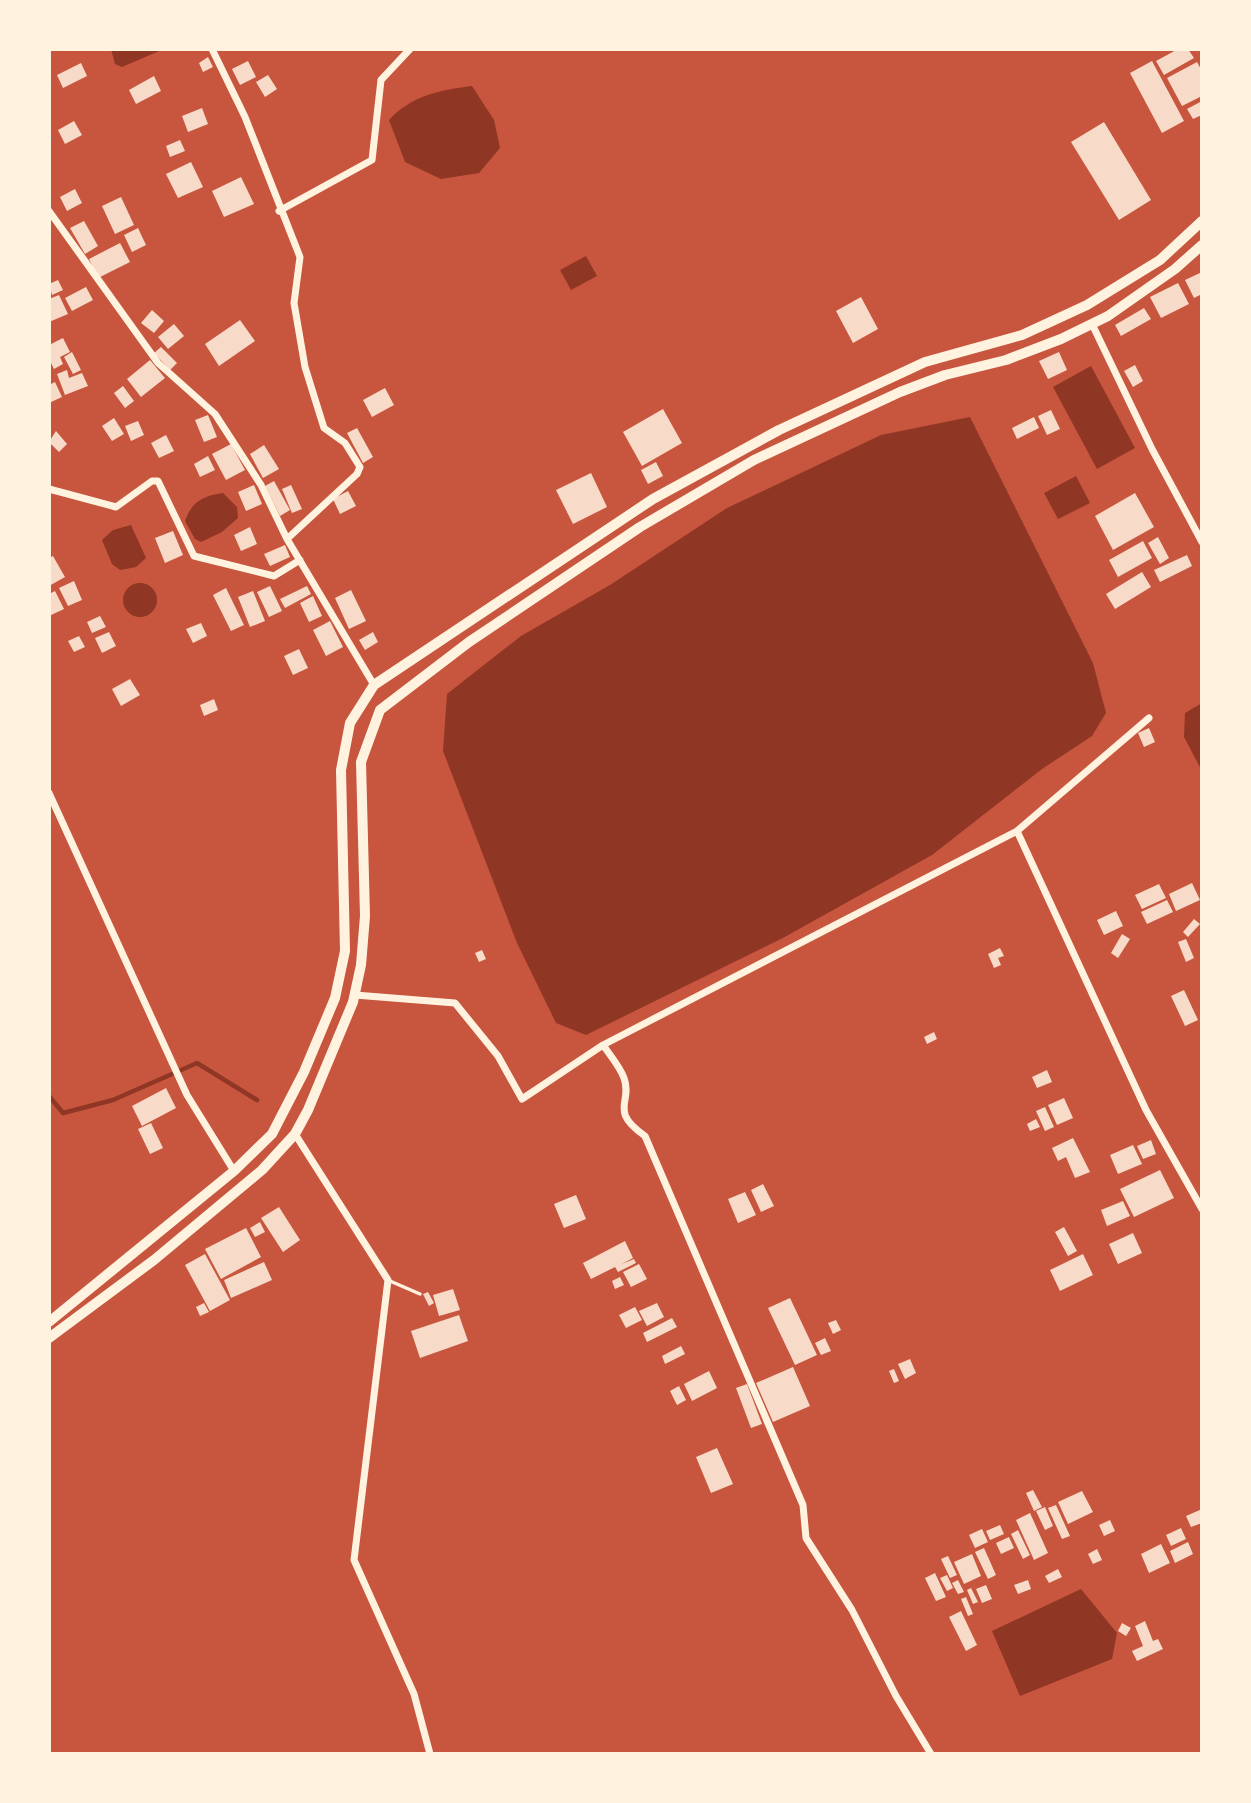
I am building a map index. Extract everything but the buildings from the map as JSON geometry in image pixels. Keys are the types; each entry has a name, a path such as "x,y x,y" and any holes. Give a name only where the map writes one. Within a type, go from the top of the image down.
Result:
{"highway":[{"path":"49,1322 234,1171 272,1134 304,1072 335,998 345,951 341,770 349,723 374,685 653,499 779,430 925,362 1023,335 1087,305 1160,260 1202,222"},
{"path":"49,1338 210,1215 262,1170 295,1134 341,1035 355,995 365,916 361,761 380,710 469,642 606,550 754,460 900,392 945,375 1006,360 1092,324 1175,269 1202,245"}],"street":[{"path":"212,49 245,117 279,211 300,257 294,303 305,367 324,428 345,443 360,467 357,474 287,540"},
{"path":"279,211 372,160 381,80 410,49"},
{"path":"49,211 158,363 215,414 261,485 287,540 374,685"},
{"path":"1092,324 1152,449 1202,542"},
{"path":"49,489 116,507 152,481 158,481 194,556 274,576 300,560"},
{"path":"355,995 455,1003 498,1056 522,1099 603,1045 1017,831 1149,718"},
{"path":"49,793 187,1095 234,1171"},
{"path":"1017,831 1146,1110 1202,1209"},
{"path":"603,1045 625,1080 622,1108 631,1126 645,1136 803,1505 806,1538 852,1610 896,1696 931,1754"},
{"path":"295,1134 388,1280 355,1560 414,1694 430,1754"}],"lane":[{"path":"388,1280 420,1294"}],"shaded area":[{"path":"111,49 164,49 122,67 115,64"},
{"path":"472,86 494,120 500,148 479,173 441,179 405,162 389,120 416,100"},
{"path":"586,256 597,276 571,290 560,270"},
{"path":"1091,366 1135,448 1097,469 1053,387"},
{"path":"970,417 1093,663 1106,713 1092,736 1042,769 932,855 781,939 586,1035 556,1023 517,943 443,751 447,694 521,636 610,585 727,508 881,435"},
{"path":"1076,476 1090,503 1058,519 1044,493"},
{"path":"223,493 237,507 238,518 222,532 201,542 195,539 185,521 191,509 204,498"},
{"path":"131,525 146,558 136,567 120,570 112,564 102,540 113,530"},
{"path":"140,583 152,588 157,600 152,612 140,617 128,612 123,600 128,588"},
{"path":"1202,703 1202,771 1184,737 1185,713"},
{"path":"1081,1589 1117,1633 1112,1659 1020,1696 992,1631"}],"waterway":[{"path":"49,1096 63,1113 113,1100 197,1063 257,1100"}]}
